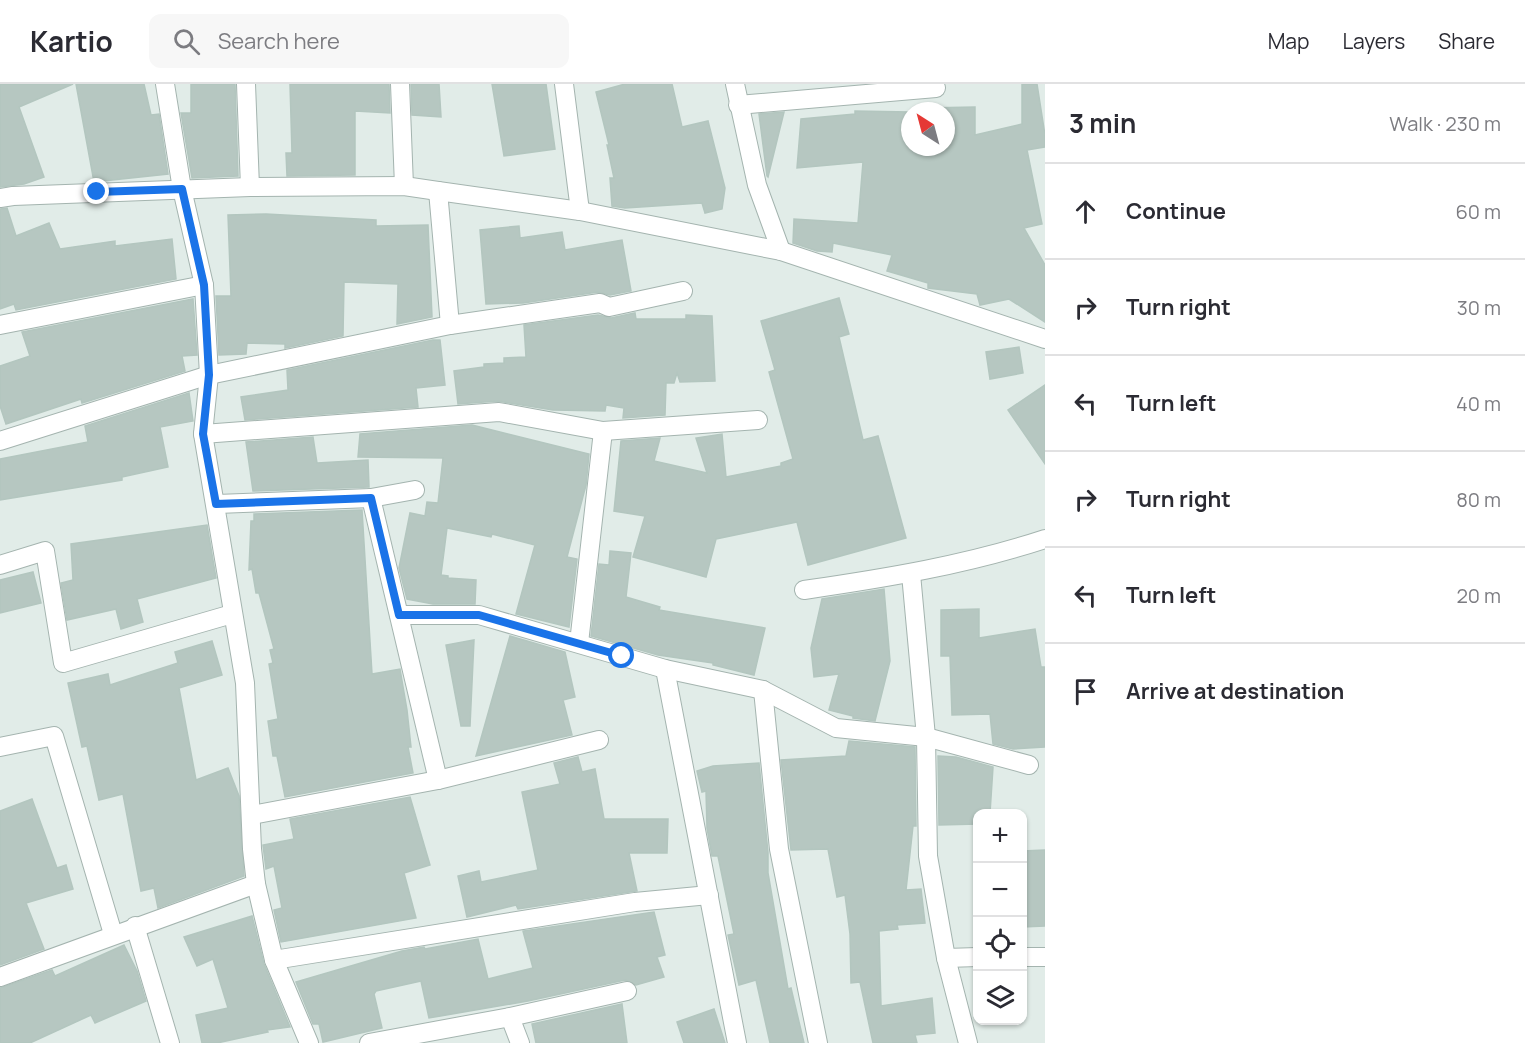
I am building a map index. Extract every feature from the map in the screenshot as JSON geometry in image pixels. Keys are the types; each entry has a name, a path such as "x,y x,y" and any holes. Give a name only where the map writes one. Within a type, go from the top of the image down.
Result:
{"street":[{"path":"165,84 182,189 204,285 209,375 203,434 245,683 252,849 256,884 274,960 309,1043"},
{"path":"246,84 250,187"},
{"path":"400,84 404,186"},
{"path":"564,84 580,211"},
{"path":"735,84 757,185 781,251"},
{"path":"738,105 936,88"},
{"path":"0,198 182,189 404,186 580,211 781,251 1045,339"},
{"path":"438,191 450,325"},
{"path":"0,325 204,285"},
{"path":"0,441 209,375 450,325 600,303 609,307 683,291"},
{"path":"203,434 499,412 603,431 758,420"},
{"path":"579,643 603,431"},
{"path":"216,504 371,498 414,490"},
{"path":"371,498 438,780"},
{"path":"804,590 911,574 998,555 1045,539"},
{"path":"0,565 45,551 63,663 232,614"},
{"path":"911,574 926,737 928,856 946,958 968,1043"},
{"path":"399,615 479,615 665,669 764,690 836,728 926,737 1029,765"},
{"path":"665,669 737,1043"},
{"path":"764,690 779,849 818,1043"},
{"path":"0,747 54,736 113,934"},
{"path":"252,815 438,780 599,740"},
{"path":"0,976 256,884"},
{"path":"274,960 635,902 709,895"},
{"path":"135,926 170,1043"},
{"path":"946,958 973,957"},
{"path":"1027,957 1045,957"},
{"path":"369,1043 510,1017 627,991"},
{"path":"510,1017 520,1043"}],"building":[{"path":"0,84 73,84 19,107 44,177 24,184 0,187"},
{"path":"76,84 144,84 151,115 159,114 168,174 94,182"},
{"path":"191,84 235,84 238,176 192,178 181,113 191,113"},
{"path":"290,84 389,84 390,113 355,111 355,175 287,176 286,153 292,153"},
{"path":"411,84 439,84 441,117 412,115"},
{"path":"492,84 546,84 555,149 504,156"},
{"path":"625,84 672,84 682,127 708,121 725,188 722,209 705,213 702,203 625,208 612,206 610,178 614,178 607,145 609,145 596,92"},
{"path":"1022,84 1037,84 1045,147 1027,150 1042,224 1024,228 1045,265 1045,322 1009,299 980,305 977,294 928,288 928,283 887,271 892,255 833,243 832,252 817,251 793,243 794,219 858,223 863,162 797,168 801,119 855,114 855,111 901,112 901,156 955,156 955,107 975,107 975,135 1022,124"},
{"path":"784,112 768,177 759,114"},
{"path":"7,208 16,236 49,223 60,249 115,241 115,246 172,239 176,279 16,310 14,304 0,309 0,209"},
{"path":"266,214 376,220 376,226 428,225 432,317 397,324 398,284 344,282 343,336 285,348 285,344 247,343 246,354 219,355 216,296 231,296 228,215"},
{"path":"519,226 520,238 562,232 565,250 622,240 631,291 610,295 598,292 523,303 486,304 480,230"},
{"path":"839,298 849,334 839,337 863,440 878,436 906,538 808,565 797,522 716,539 706,577 633,557 645,516 614,511 621,441 660,438 654,461 707,473 696,438 722,434 726,477 781,466 781,463 793,459 769,372 775,370 761,321"},
{"path":"193,299 197,355 182,356 185,371 82,403 81,399 6,424 0,406 0,366 30,356 22,332"},
{"path":"635,313 636,319 686,319 686,315 712,316 715,381 680,382 677,373 674,383 666,383 665,415 623,418 624,408 606,405 605,411 553,410 498,401 458,404 454,371 484,367 484,364 504,363 504,358 526,357 524,325 598,315 611,318"},
{"path":"440,340 445,385 416,388 418,407 245,420 241,397 288,390 287,370"},
{"path":"1019,347 1023,373 990,379 986,352"},
{"path":"1045,385 1045,464 1008,410"},
{"path":"189,393 193,421 160,427 168,467 122,477 122,480 0,500 0,459 88,442 85,426"},
{"path":"472,425 589,454 586,485 567,557 577,559 569,627 516,614 535,545 492,534 491,537 447,528 441,575 448,576 448,578 476,580 475,604 433,604 407,599 399,568 410,513 425,516 427,502 438,503 443,458 358,457 360,434"},
{"path":"313,437 317,463 368,460 369,487 253,491 246,442"},
{"path":"362,510 372,674 400,669 407,710 411,747 408,747 413,773 285,797 277,756 273,756 268,721 278,719 269,664 273,663 270,650 274,649 259,593 256,593 252,569 249,570 251,521 254,521 254,514"},
{"path":"207,525 216,578 137,599 143,622 121,629 116,609 67,620 61,583 73,580 71,544"},
{"path":"610,551 631,553 626,597 660,607 659,610 765,628 754,675 713,665 713,663 658,655 591,636 599,564 609,565"},
{"path":"33,572 41,603 0,613 0,580"},
{"path":"884,589 890,661 875,721 853,718 853,716 829,710 839,674 814,677 811,648 822,599"},
{"path":"979,609 979,638 1035,629 1041,667 1045,667 1045,747 1013,749 993,744 990,714 952,715 950,656 941,656 941,610"},
{"path":"510,636 565,652 575,697 563,700 572,735 476,756"},
{"path":"474,640 470,726 461,726 446,645"},
{"path":"212,641 222,675 179,688 196,780 228,768 239,796 244,876 158,908 154,888 141,891 123,794 99,800 87,746 82,747 68,683 108,674 110,685 178,663 175,652"},
{"path":"849,741 915,747 916,826 913,826 906,890 921,889 925,923 897,925 898,929 879,931 881,1006 932,998 935,1033 915,1035 917,1043 873,1043 860,982 851,983 850,934 845,895 837,897 828,849 791,850 781,760 846,756"},
{"path":"938,756 956,757 993,767 990,809 973,809 973,824 939,825"},
{"path":"578,757 582,772 595,769 604,819 668,819 667,853 629,853 637,891 518,909 516,905 467,917 458,876 479,871 481,882 538,870 522,792 560,784 554,763"},
{"path":"759,763 768,873 788,989 791,988 804,1043 770,1043 756,980 739,985 728,935 734,934 718,856 712,856 707,828 706,791 702,792 697,771 713,766"},
{"path":"410,797 430,865 404,873 416,918 281,942 274,910 282,908 274,866 266,869 263,845 294,839 290,819"},
{"path":"32,799 57,868 66,865 73,889 26,903 44,949 0,965 0,811"},
{"path":"1045,850 1045,926 1027,927 1027,851"},
{"path":"654,912 665,955 657,957 664,977 636,985 625,980 528,1001 429,1018 421,981 376,991 374,994 382,1028 323,1042 319,1024 313,1024 296,982 402,951 478,939 488,979 533,968 523,931"},
{"path":"252,916 264,964 290,1027 267,1030 268,1032 217,1043 202,1043 196,1015 228,1008 213,959 197,966 184,937"},
{"path":"124,945 137,971 146,1001 95,1023 91,1015 30,1043 0,1043 0,988 52,970 55,976"},
{"path":"622,1004 627,1043 536,1043 532,1024"},
{"path":"714,1009 725,1043 684,1043 677,1022"}],"route":[{"path":"97,192 182,189 204,285 209,375 203,434 216,504 371,498 399,615 479,615 622,656"}]}
